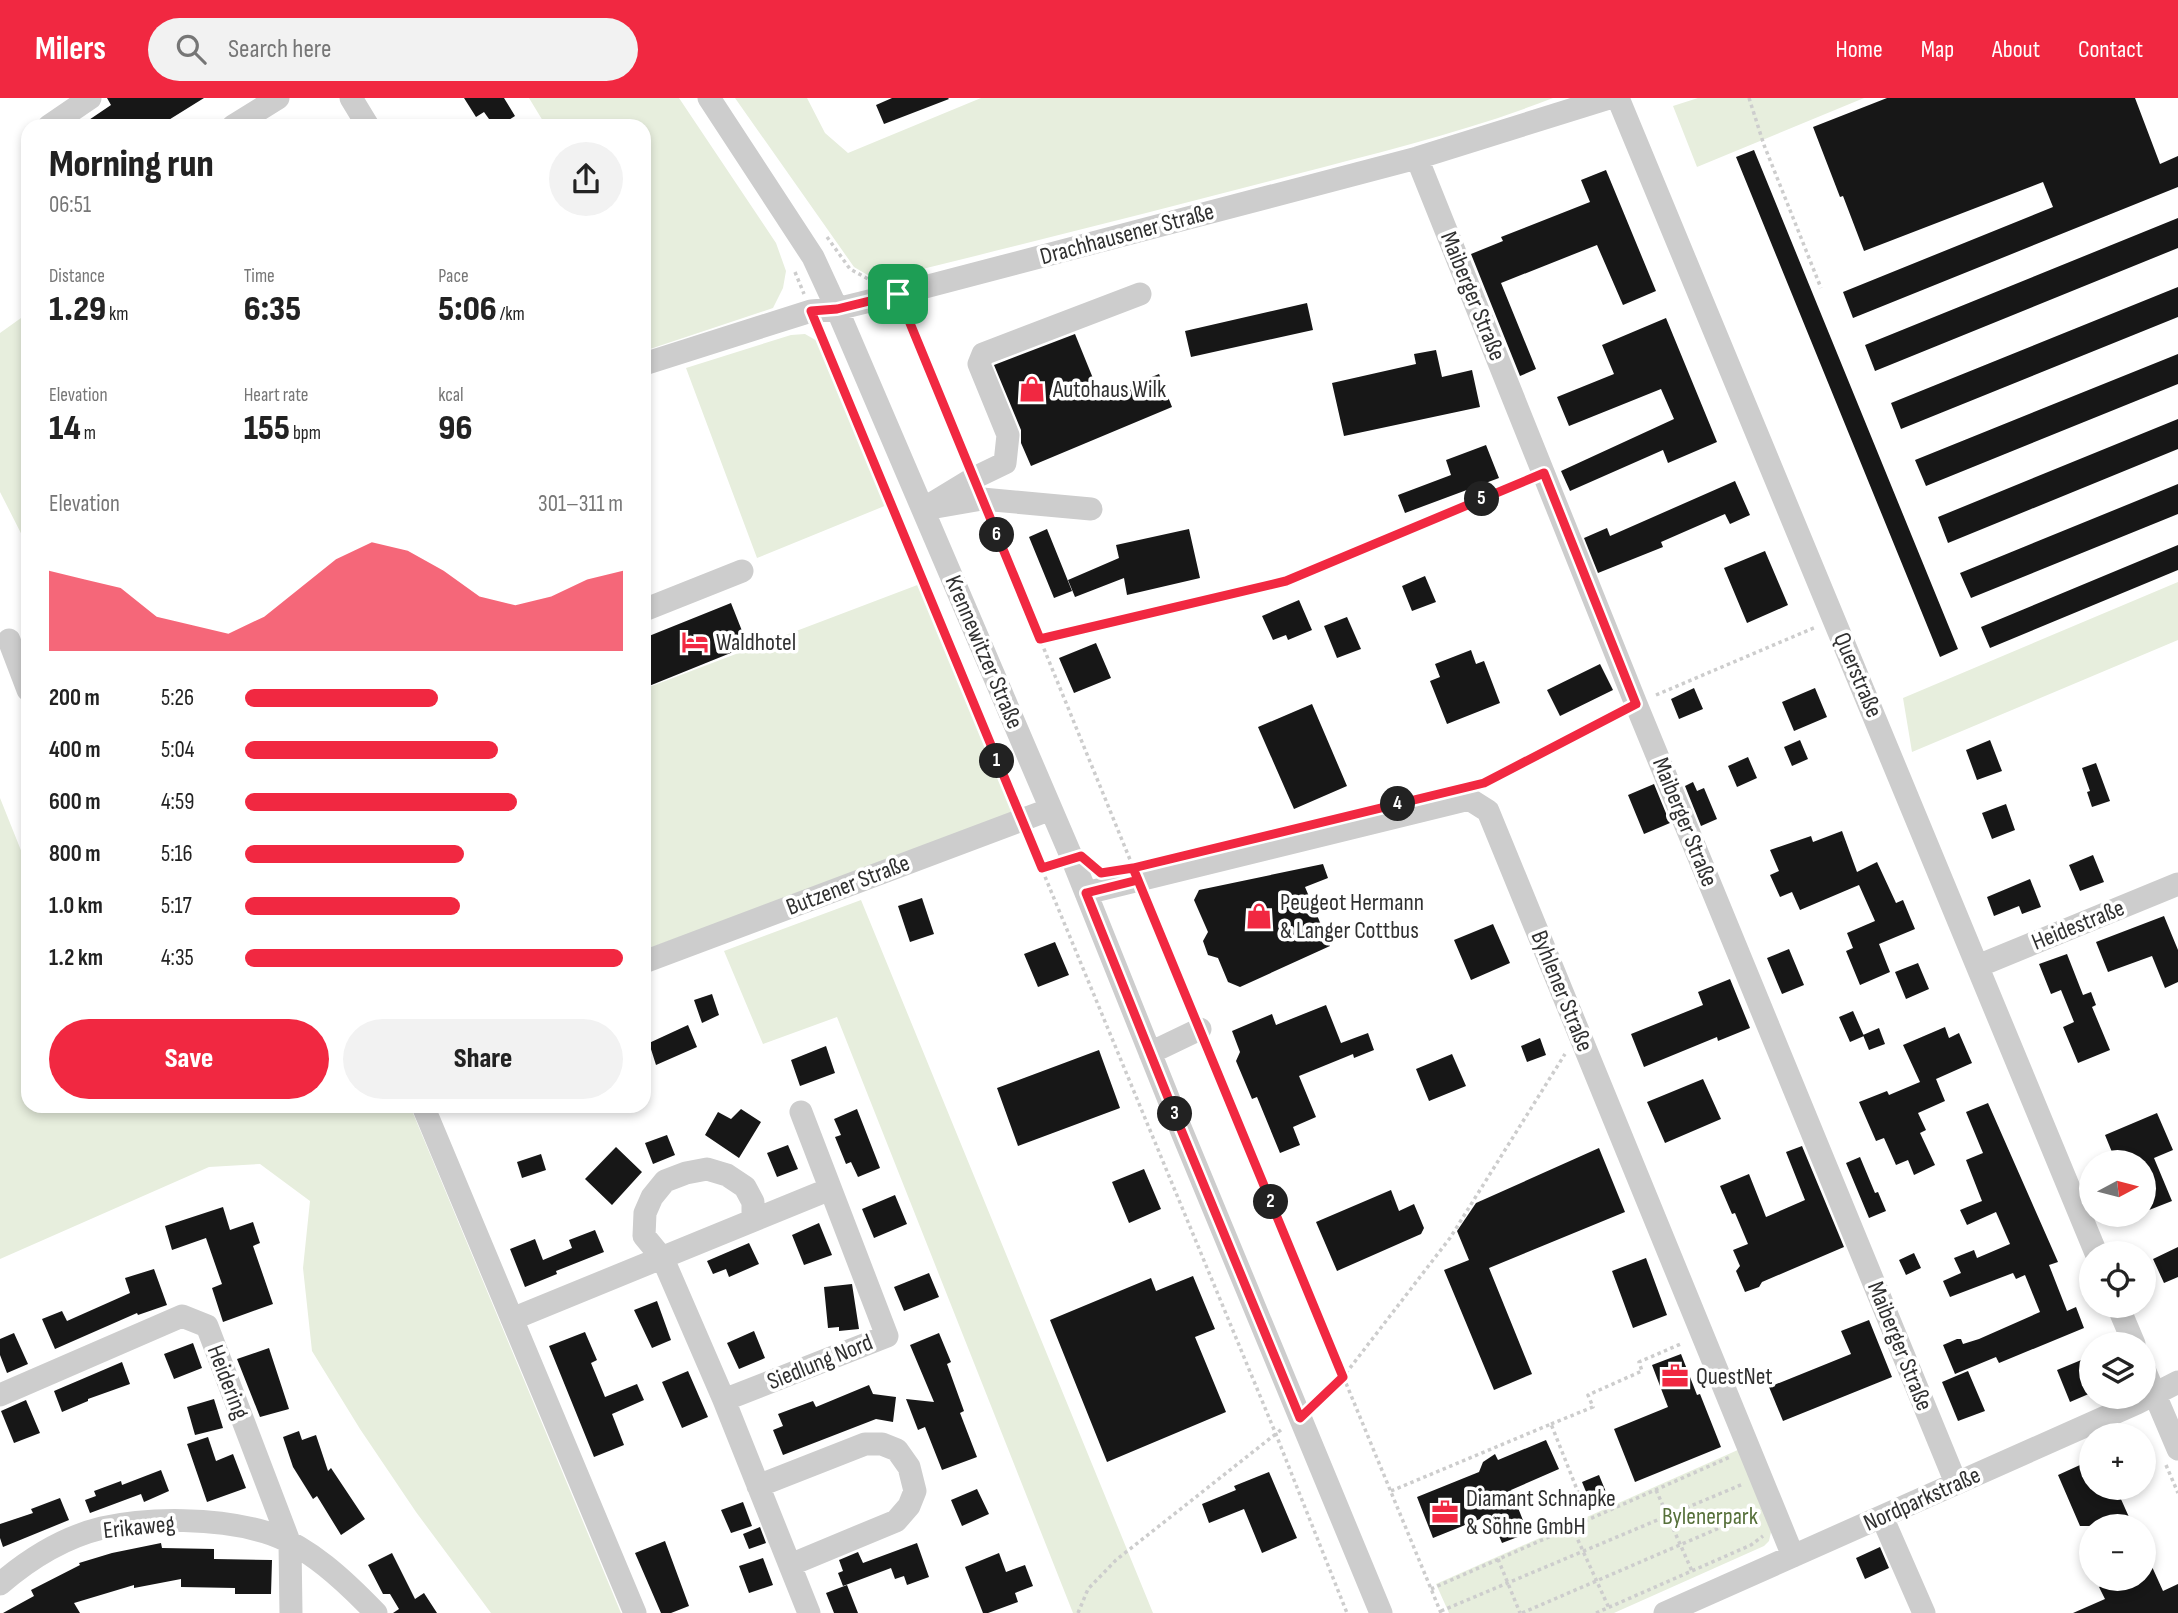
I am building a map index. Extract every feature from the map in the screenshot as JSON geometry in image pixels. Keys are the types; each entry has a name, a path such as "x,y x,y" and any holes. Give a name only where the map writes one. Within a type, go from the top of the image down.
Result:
{"street":[{"path":"59,119 90,98"},
{"path":"244,119 278,98"},
{"path":"351,98 364,119"},
{"name":"Krennewitzer Straße","path":"709,98 813,257 837,309 1072,858 1381,1613"},
{"name":"Drachhausener Straße","path":"651,363 811,311 837,309 898,294 1417,158 1609,98"},
{"name":"Querstraße","path":"1618,98 2091,1241"},
{"name":"Maiberger Straße","path":"1417,158 1636,704 1956,1483"},
{"path":"923,509 978,489 1005,463 1008,435 979,364 983,354 1140,294"},
{"path":"978,489 1091,509"},
{"path":"651,607 742,571"},
{"path":"12,639 21,668"},
{"name":"Byhlener Straße","path":"1086,893 1469,799 1488,811 1793,1556"},
{"name":"Butzener Straße","path":"651,959 1051,809"},
{"name":"Heidestraße","path":"1978,966 2178,884"},
{"path":"1150,1053 1200,1029"},
{"name":"Siedlung Nord","path":"724,1400 887,1336 801,1112"},
{"path":"426,1113 635,1613"},
{"path":"753,1220 754,1202 745,1188 727,1175 707,1169 686,1172 665,1181 652,1197 645,1213 644,1236 663,1259 724,1400 809,1613"},
{"path":"512,1319 830,1189"},
{"name":"Heidering","path":"0,1395 182,1315 206,1326 290,1544 291,1613"},
{"name":"Nordparkstraße","path":"2156,1394 2178,1382"},
{"path":"2156,1397 2178,1449"},
{"name":"Nordparkstraße","path":"1665,1613 2123,1409"},
{"path":"758,1486 865,1444 882,1444 897,1450 909,1467 915,1491 909,1506 896,1521 790,1565"},
{"path":"1882,1517 1924,1613"},
{"name":"Erikaweg","path":"0,1584 16,1570 55,1546 102,1528 151,1522 212,1522 267,1532 290,1544 337,1573 376,1613"}],"path":[{"path":"1749,98 1764,145 1821,288"},
{"path":"826,235 850,269 877,283 893,281 1441,1612 1748,1482"},
{"path":"811,311 1275,1432 1347,1613"},
{"path":"1040,639 1286,581 1544,473"},
{"path":"1471,786 1484,783 1636,704 1834,619"},
{"path":"1042,868 1072,858"},
{"path":"1078,1613 1088,1589 1116,1560 1275,1432 1300,1418 1343,1377 1450,1238 1579,1032"},
{"path":"1391,1491 1593,1407 1588,1395 1642,1371 1639,1362 1690,1340"},
{"path":"1551,1424 1577,1492"},
{"path":"1431,1589 1737,1454"},
{"path":"1656,1490 1692,1572"},
{"path":"1498,1559 1521,1613 1760,1511"},
{"path":"1572,1527 1609,1608"},
{"path":"1597,1613 1751,1545 1764,1535"}],"green space":[{"path":"529,98 679,98 776,243 786,271 783,288 773,308 651,349 651,119 542,119"},
{"path":"735,98 807,98 825,133 848,153 981,98 1553,98 1457,131 1359,158 890,277 871,277 854,267"},
{"path":"1698,98 1864,98 1697,167 1673,106"},
{"path":"21,318 21,533 0,492 0,333"},
{"path":"805,334 819,342 887,505 757,558 686,368 791,335"},
{"path":"2178,582 2178,640 1912,752 1903,698"},
{"path":"920,584 1016,815 651,947 651,686"},
{"path":"0,798 21,850 21,1113 413,1113 621,1613 491,1613 416,1512 312,1351 303,1268 310,1201 260,1164 209,1167 0,1259"},
{"path":"861,900 1153,1613 1073,1613 837,1017 763,1044 724,951"},
{"name":"Bylenerpark","path":"1740,1449 1771,1532 1769,1541 1764,1546 1614,1613 1449,1613 1436,1584"}],"building":[{"path":"107,98 204,98 170,119 90,119 111,105"},
{"path":"464,98 504,98 515,116 510,119 489,119 484,112 476,117"},
{"path":"892,98 949,99 884,124 876,105"},
{"path":"1887,98 2135,98 2160,164 2178,156 2178,187 1853,318 1843,292 2053,207 2043,182 1864,251 1813,127"},
{"path":"1754,150 1958,649 1940,657 1736,157"},
{"path":"1606,170 1656,291 1623,305 1597,245 1501,283 1536,369 1520,376 1471,254 1503,241 1501,237 1590,202 1581,180"},
{"path":"2178,218 2178,248 1875,371 1865,345"},
{"path":"2178,287 2178,317 1901,429 1891,403"},
{"path":"1307,303 1313,330 1191,357 1185,331"},
{"path":"1666,318 1717,442 1668,463 1663,450 1570,491 1561,471 1674,419 1661,389 1569,426 1557,397 1614,374 1602,345"},
{"name":"Autohaus Wilk","path":"1075,334 1101,398 1159,374 1172,407 1031,466 1021,443 1021,430 994,365"},
{"path":"1436,350 1442,377 1472,370 1480,407 1344,436 1332,383 1416,364 1414,354"},
{"path":"2178,354 2178,384 1926,486 1915,460"},
{"path":"2178,419 2178,449 1948,543 1938,517"},
{"path":"1486,445 1499,478 1405,513 1398,495 1451,475 1446,460"},
{"path":"1735,481 1750,515 1730,524 1725,514 1661,542 1663,547 1598,573 1584,538 1607,528 1610,536"},
{"path":"2178,484 2178,514 1971,598 1960,573"},
{"path":"1047,529 1072,591 1054,598 1029,537"},
{"path":"1189,529 1200,578 1127,595 1124,578 1075,597 1068,580 1119,558 1116,545"},
{"path":"2178,545 2178,570 1990,648 1981,627"},
{"path":"1765,551 1788,605 1747,623 1724,568"},
{"path":"1425,576 1436,602 1412,611 1402,586"},
{"path":"1299,600 1312,630 1288,640 1286,635 1273,640 1262,616"},
{"name":"Waldhotel","path":"731,603 748,646 651,685 651,635"},
{"path":"1347,617 1361,649 1337,658 1324,626"},
{"path":"1096,643 1111,678 1074,693 1059,658"},
{"path":"1471,650 1476,664 1484,661 1500,703 1447,724 1430,681 1440,677 1435,664"},
{"path":"1600,664 1613,690 1560,716 1547,690"},
{"path":"1694,688 1703,709 1679,719 1671,699"},
{"path":"1815,688 1827,717 1794,731 1782,702"},
{"path":"1312,704 1347,786 1294,809 1258,727"},
{"path":"1800,740 1808,759 1792,766 1784,747"},
{"path":"1990,740 2002,771 1977,780 1966,750"},
{"path":"1748,757 1757,778 1737,787 1728,766"},
{"path":"2096,763 2110,801 2092,807 2082,768"},
{"path":"1693,782 1697,791 1704,788 1717,819 1701,826 1685,786"},
{"path":"1654,784 1670,823 1644,834 1628,795"},
{"path":"2006,804 2015,830 1992,839 1982,813"},
{"path":"1842,831 1857,872 1877,862 1896,903 1903,900 1915,929 1879,944 1890,972 1860,985 1846,951 1853,948 1847,933 1875,921 1859,885 1800,910 1792,892 1780,897 1770,875 1779,871 1770,850 1811,836 1813,842"},
{"path":"2093,855 2104,882 2080,891 2069,865"},
{"name":"Peugeot Hermann & Langer Cottbus","path":"1323,864 1328,878 1305,887 1330,946 1240,987 1228,982 1218,958 1208,955 1203,941 1208,932 1194,900 1199,890"},
{"path":"2030,879 2041,907 2022,914 2019,906 1994,916 1987,897"},
{"path":"922,898 934,934 910,942 898,906"},
{"path":"2164,916 2178,950 2178,982 2165,988 2152,956 2108,972 2096,942"},
{"path":"1493,924 1510,963 1471,980 1454,940"},
{"path":"1055,942 1069,975 1038,987 1024,954"},
{"path":"1789,949 1804,985 1782,994 1767,958"},
{"path":"2067,954 2083,995 2091,992 2096,1005 2092,1007 2110,1050 2078,1063 2063,1027 2074,1022 2061,990 2051,994 2039,964"},
{"path":"1918,963 1929,989 1906,999 1895,972"},
{"path":"1730,979 1750,1028 1718,1041 1717,1037 1644,1067 1631,1034 1703,1005 1698,992"},
{"path":"712,994 719,1015 702,1023 694,1000"},
{"path":"1326,1005 1341,1043 1368,1033 1374,1050 1354,1058 1353,1054 1299,1076 1316,1117 1293,1127 1300,1145 1280,1153 1257,1097 1252,1099 1236,1061 1240,1052 1232,1031 1272,1014 1276,1025"},
{"path":"1853,1011 1864,1036 1850,1042 1839,1017"},
{"path":"688,1025 697,1047 656,1065 651,1042"},
{"path":"1945,1027 1949,1038 1959,1033 1972,1063 1936,1079 1945,1101 1918,1113 1926,1130 1920,1133 1935,1165 1914,1175 1908,1160 1896,1165 1884,1138 1876,1141 1859,1102 1887,1091 1889,1095 1920,1082 1903,1045"},
{"path":"1879,1028 1885,1044 1869,1050 1863,1035"},
{"path":"1540,1038 1546,1055 1527,1062 1521,1046"},
{"path":"826,1046 835,1073 800,1086 791,1060"},
{"path":"1099,1050 1120,1108 1018,1146 997,1088"},
{"path":"1452,1054 1466,1086 1429,1101 1416,1069"},
{"path":"1703,1079 1721,1119 1665,1143 1647,1102"},
{"path":"1988,1103 2058,1262 2049,1265 2067,1311 2076,1307 2084,1328 1999,1363 1996,1357 1955,1374 1943,1345 1957,1339 1961,1339 1963,1344 1979,1339 2040,1312 2025,1275 2016,1279 2013,1273 1950,1297 1943,1281 1961,1273 1954,1258 1974,1250 1977,1258 2010,1244 1996,1212 1967,1225 1960,1210 1982,1201 1966,1160 1983,1153 1966,1112"},
{"path":"741,1109 761,1122 739,1158 705,1135 718,1112 731,1119"},
{"path":"857,1109 880,1168 858,1177 851,1162 846,1164 835,1137 841,1135 834,1119"},
{"path":"2157,1113 2173,1150 2156,1157 2156,1150 2111,1150 2105,1135"},
{"path":"667,1135 675,1155 653,1164 645,1143"},
{"path":"788,1145 798,1169 777,1177 767,1153"},
{"path":"1802,1146 1844,1247 1745,1292 1736,1271 1740,1266 1733,1250 1748,1244 1720,1186 1749,1174 1766,1217 1805,1200 1786,1152"},
{"path":"616,1147 642,1172 612,1205 585,1179"},
{"path":"1599,1148 1625,1212 1489,1268 1532,1374 1494,1390 1444,1270 1469,1260 1457,1231 1476,1203"},
{"path":"541,1154 546,1170 522,1178 517,1162"},
{"path":"1860,1157 1875,1193 1878,1192 1886,1211 1869,1218 1846,1163"},
{"path":"2156,1163 2172,1201 2156,1207"},
{"path":"1144,1169 1161,1209 1129,1223 1112,1182"},
{"path":"1391,1190 1399,1211 1414,1204 1424,1228 1421,1234 1337,1271 1316,1222"},
{"path":"895,1195 907,1224 874,1238 862,1209"},
{"path":"223,1207 230,1230 253,1222 260,1243 253,1246 273,1304 223,1322 212,1288 222,1284 206,1238 172,1250 165,1226"},
{"path":"819,1223 832,1255 804,1265 792,1235"},
{"path":"595,1230 604,1252 525,1287 510,1249 535,1239 543,1260 572,1248 569,1240"},
{"path":"749,1243 759,1264 729,1277 726,1269 713,1274 707,1261"},
{"path":"2178,1247 2178,1277 2164,1283 2156,1266 2156,1258"},
{"path":"1914,1253 1921,1268 1906,1275 1899,1260"},
{"path":"1646,1258 1667,1315 1633,1328 1612,1271"},
{"path":"154,1269 167,1305 138,1315 137,1313 55,1349 42,1319 62,1311 67,1321 130,1293 125,1278"},
{"path":"929,1273 939,1297 904,1311 894,1287"},
{"path":"1193,1276 1215,1329 1195,1337 1226,1412 1107,1462 1050,1320 1151,1278 1156,1291"},
{"path":"852,1284 859,1329 839,1331 839,1327 828,1328 824,1287"},
{"path":"657,1301 671,1340 652,1348 634,1310"},
{"path":"1869,1320 1892,1377 1783,1421 1769,1387 1851,1354 1841,1331"},
{"path":"754,1331 765,1358 739,1369 727,1343"},
{"path":"585,1332 597,1360 591,1363 605,1397 637,1384 644,1400 612,1414 624,1445 594,1457 549,1346"},
{"path":"14,1333 28,1364 7,1373 0,1355 0,1339"},
{"path":"939,1333 951,1362 947,1364 964,1411 960,1413 977,1457 942,1470 925,1427 918,1430 906,1399 934,1402 910,1345"},
{"path":"193,1343 202,1368 174,1379 164,1354"},
{"path":"269,1348 289,1409 260,1417 237,1359"},
{"path":"1681,1354 1721,1447 1635,1482 1614,1429 1668,1407 1652,1365"},
{"path":"2079,1361 2079,1398 2070,1402 2057,1370"},
{"path":"122,1362 130,1384 88,1399 62,1412 54,1391"},
{"path":"688,1371 708,1417 682,1428 662,1382"},
{"path":"1968,1371 1985,1411 1958,1421 1942,1382"},
{"path":"869,1385 873,1394 896,1397 893,1422 876,1419 783,1455 773,1430 783,1426 778,1414 813,1401 816,1407"},
{"path":"214,1399 223,1428 195,1435 187,1407"},
{"path":"26,1400 40,1433 14,1443 1,1411"},
{"path":"299,1431 302,1440 316,1435 328,1471 331,1468 365,1519 341,1535 317,1496 313,1499 293,1467 283,1437"},
{"path":"208,1437 216,1461 233,1454 246,1488 207,1502 187,1444"},
{"path":"1546,1440 1559,1469 1511,1490 1528,1533 1502,1543 1490,1515 1433,1538 1417,1497 1479,1472 1483,1462 1495,1454 1498,1460"},
{"path":"2079,1465 2079,1500 2121,1500 2128,1514 2079,1514 2079,1524 2058,1475"},
{"path":"161,1470 169,1491 144,1502 141,1494 90,1513 85,1500 96,1496 94,1491 121,1481 122,1485"},
{"path":"1269,1472 1297,1538 1262,1553 1244,1509 1209,1523 1202,1504 1236,1490 1234,1486"},
{"path":"1599,1475 1608,1497 1591,1504 1582,1482"},
{"path":"977,1489 989,1514 962,1526 951,1500"},
{"path":"60,1498 69,1520 3,1547 0,1524 33,1513 31,1509"},
{"path":"743,1502 752,1526 731,1533 721,1510"},
{"path":"760,1527 766,1543 749,1549 743,1534"},
{"path":"665,1541 689,1606 671,1613 661,1613 635,1553"},
{"path":"161,1543 162,1548 214,1549 214,1559 272,1560 271,1594 235,1594 235,1588 181,1587 181,1579 134,1588 134,1585 74,1603 80,1613 3,1613 34,1596 31,1590 80,1565 79,1563"},
{"path":"917,1543 929,1577 907,1585 904,1576 895,1579 891,1568 843,1586 838,1573 843,1571 839,1560 858,1552 863,1563"},
{"path":"1880,1547 1889,1568 1865,1579 1856,1558"},
{"path":"392,1553 415,1599 424,1593 437,1613 393,1613 399,1609 390,1594 383,1594 368,1565"},
{"path":"999,1553 1006,1572 1025,1565 1033,1586 1015,1593 1018,1602 983,1613 965,1567"},
{"path":"763,1558 773,1585 749,1593 739,1566"},
{"path":"2156,1576 2163,1591 2178,1584 2178,1613 2073,1613 2105,1599 2101,1591 2156,1591"},
{"path":"847,1585 858,1613 834,1613 826,1593"}],"place":[{"name":"Autohaus Wilk","path":"1032,389"},
{"name":"Waldhotel","path":"695,642"},
{"name":"Peugeot Hermann & Langer Cottbus","path":"1259,916"},
{"name":"QuestNet","path":"1675,1376"},
{"name":"Diamant Schnapke & Söhne GmbH","path":"1445,1512"}],"route":[{"path":"898,294 837,309 811,311 1042,868 1081,856 1101,873 1133,868 1343,1377 1300,1418 1086,893 1138,880 1133,868 1484,783 1636,704 1544,473 1286,581 1040,639 898,294"}]}
